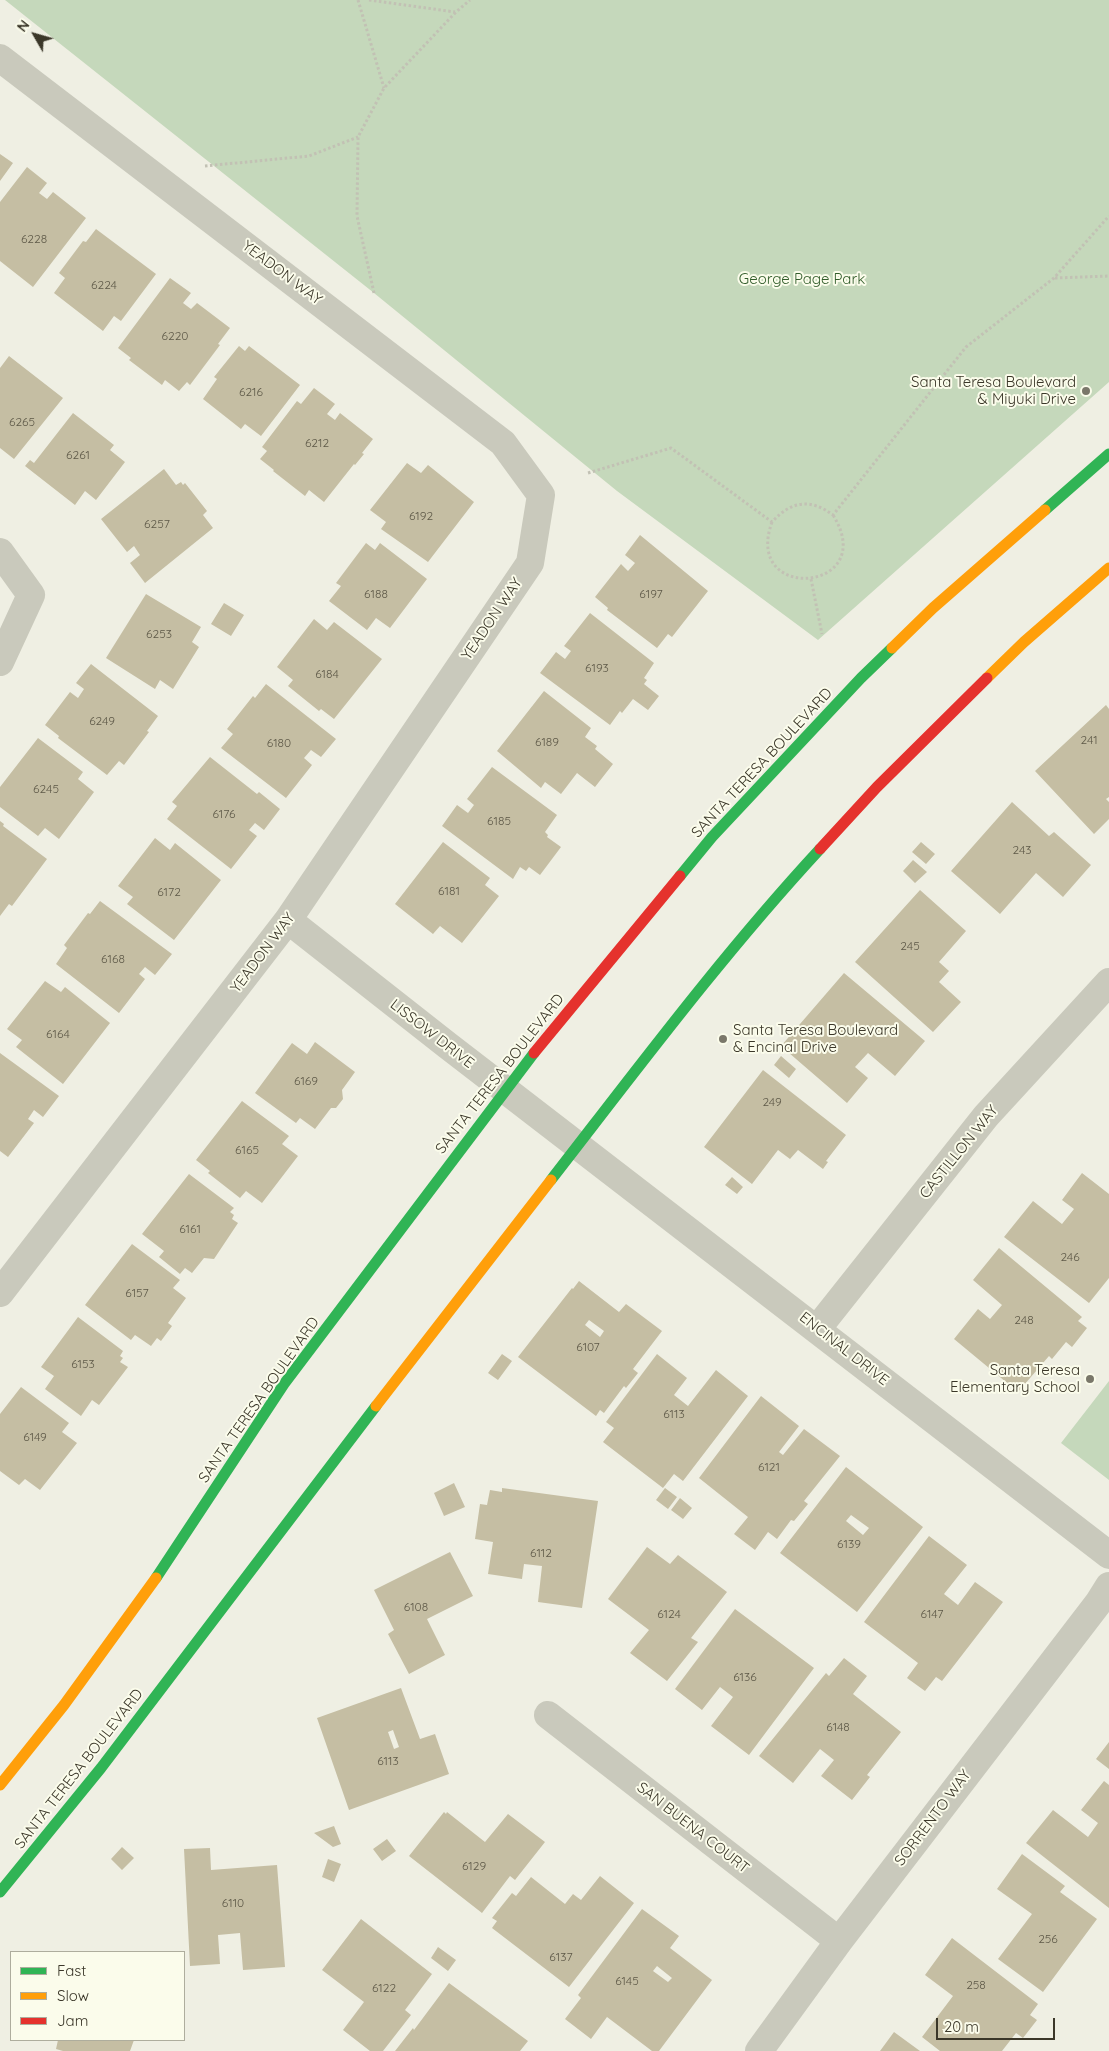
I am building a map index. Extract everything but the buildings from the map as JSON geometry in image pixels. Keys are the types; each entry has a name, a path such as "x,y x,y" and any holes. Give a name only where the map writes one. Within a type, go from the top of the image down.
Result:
{"main road":[{"name":"SANTA TERESA BOULEVARD","path":"0,1785 64,1705 157,1577 284,1384 543,1041 712,837 861,678 934,608 1109,454"},
{"name":"SANTA TERESA BOULEVARD","path":"0,1892 101,1768 429,1336 684,1008 804,866 877,787 1024,642 1109,568"}],"street":[{"name":"YEADON WAY","path":"0,58 503,443 541,495 530,563 288,920 0,1293"},
{"path":"0,552 31,595 0,662"},
{"name":"LISSOW DRIVE","path":"288,920 324,950 577,1145"},
{"name":"CASTILLON WAY","path":"817,1329 986,1116 1109,982"},
{"name":"ENCINAL DRIVE","path":"577,1145 1109,1555"},
{"name":"SORRENTO WAY","path":"760,2051 839,1941 1099,1602 1109,1586"},
{"name":"SAN BUENA COURT","path":"548,1715 839,1941"}],"path":[{"path":"358,0 384,88"},
{"path":"369,0 456,12"},
{"path":"374,293 357,216 358,137 384,88 456,12 470,0"},
{"path":"205,166 309,156 358,137"},
{"path":"833,515 966,346 1054,278 1109,216"},
{"path":"1054,278 1109,276"},
{"path":"588,473 671,448 772,522"},
{"path":"814,504 833,515 840,526 844,540 842,554 834,566 824,575 811,579 798,579 786,574 776,566 769,553 767,543 772,522 780,514 790,507 814,504"},
{"path":"811,579 822,634"}],"green space":[{"name":"George Page Park","path":"5,0 1109,0 1109,382 818,640 617,491 374,293"},
{"path":"1109,1381 1109,1480 1061,1443"}],"traffic: fast":[{"path":"1045,510 1109,454"},
{"path":"680,876 712,837 861,678 892,648"},
{"path":"551,1180 715,970 820,849"},
{"path":"156,1578 284,1384 534,1053"},
{"path":"0,1892 101,1768 376,1406"}],"traffic: slow":[{"path":"892,648 933,608 1045,510"},
{"path":"987,678 1024,642 1109,568"},
{"path":"376,1406 551,1180"},
{"path":"0,1785 64,1705 156,1578"}],"traffic: jam":[{"path":"820,849 877,787 987,678"},
{"path":"534,1053 680,876"}],"place":[{"name":"Santa Teresa Boulevard & Miyuki Drive","path":"1086,391"},
{"name":"Santa Teresa Boulevard & Encinal Drive","path":"723,1039"},
{"name":"Santa Teresa Elementary School","path":"1090,1379"}]}
